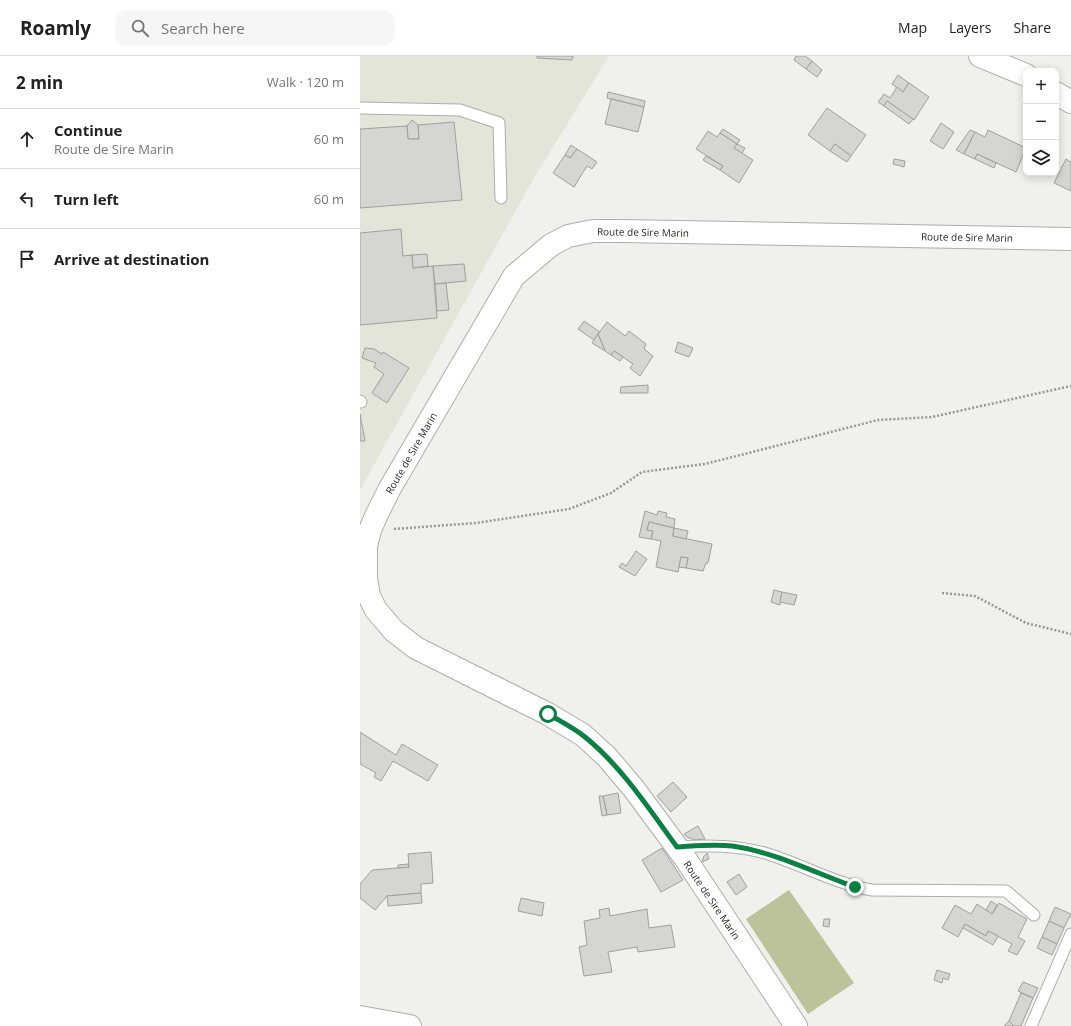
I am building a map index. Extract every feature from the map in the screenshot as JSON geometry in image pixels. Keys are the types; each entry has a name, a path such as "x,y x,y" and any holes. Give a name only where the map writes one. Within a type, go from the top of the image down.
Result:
{"street":[{"path":"980,56 1023,74"},
{"path":"1059,87 1071,92"},
{"path":"1059,95 1071,102"},
{"name":"Route de Sire Marin","path":"796,1026 677,847 634,789 607,757 583,735 548,714 416,648 394,631 376,610 369,596 365,563 366,546 370,530 390,488 514,276 551,244 568,236 593,231 621,231 1071,239"},
{"path":"360,1017 410,1026"}],"lane":[{"path":"360,108 460,110 499,123 501,198"},
{"path":"677,847 706,845 731,846 748,849 768,854 855,887 872,890 1006,891 1034,915"},
{"path":"1031,1026 1071,934"}],"path":[{"path":"370,530 476,523 569,509 611,493 642,472 705,464 878,420 932,417 1071,386"},
{"path":"942,593 975,596 1026,623 1071,634"}],"shaded area":[{"path":"360,56 609,56 534,178 360,490"}],"green space":[{"path":"789,890 854,983 808,1014 746,919"}],"building":[{"path":"537,56 573,56 572,60 537,58"},
{"path":"796,56 805,56 812,61 806,69 794,60"},
{"path":"812,61 822,70 817,77 806,69"},
{"path":"898,75 909,83 903,92 892,84"},
{"path":"909,83 929,97 914,120 887,101 884,106 878,102 884,94 890,98 897,87 903,92"},
{"path":"608,92 645,101 644,107 607,98"},
{"path":"611,99 644,107 638,132 605,124"},
{"path":"887,101 913,119 909,124 884,106"},
{"path":"827,108 866,135 851,156 835,144 830,151 808,135"},
{"path":"412,120 418,125 419,139 408,139 407,126"},
{"path":"454,122 462,200 360,208 360,129 407,126 408,139 419,139 418,125"},
{"path":"941,123 954,132 943,149 930,141"},
{"path":"723,129 740,140 737,144 720,133"},
{"path":"970,130 975,132 964,154 956,150"},
{"path":"988,130 1023,147 1023,155 1016,172 977,154 975,159 964,154 975,132 985,137"},
{"path":"708,131 717,137 720,133 737,144 734,148 753,160 739,183 720,170 723,166 696,149"},
{"path":"737,144 745,148 742,153 734,148"},
{"path":"835,144 851,156 847,162 830,151"},
{"path":"571,145 577,149 570,158 565,155"},
{"path":"577,149 597,162 592,169 587,166 574,187 553,173 565,155 570,158"},
{"path":"977,154 996,163 994,168 975,159"},
{"path":"706,156 723,166 720,170 703,160"},
{"path":"894,159 905,161 904,167 893,164"},
{"path":"1066,159 1071,162 1071,191 1054,183 1058,176 1059,176"},
{"path":"401,229 403,256 412,255 413,268 433,266 437,318 360,325 360,233"},
{"path":"427,254 428,266 413,268 412,255"},
{"path":"464,264 466,281 435,284 433,266"},
{"path":"446,283 449,310 437,311 435,284"},
{"path":"584,321 600,332 594,340 578,329"},
{"path":"607,322 625,336 629,331 646,344 644,349 653,356 640,376 630,368 633,364 614,351 611,355 605,351 598,334"},
{"path":"598,334 605,351 592,343"},
{"path":"678,342 693,348 689,357 675,352"},
{"path":"365,348 374,349 382,354 383,352 409,368 387,403 372,393 384,374 374,367 376,363 362,358"},
{"path":"614,351 623,357 620,361 611,355"},
{"path":"648,385 648,393 620,393 621,387"},
{"path":"360,414 365,441 360,441"},
{"path":"645,511 657,515 658,511 667,513 666,517 675,519 674,528 649,522 647,530 653,531 651,539 639,537"},
{"path":"649,522 674,528 673,536 712,544 708,563 706,563 703,571 686,568 688,558 681,557 678,572 656,567 661,541 651,539 653,531 647,530"},
{"path":"674,528 688,531 686,539 673,536"},
{"path":"636,551 647,559 635,576 619,567 622,563 626,566"},
{"path":"681,557 688,558 686,568 679,567"},
{"path":"774,590 782,592 780,605 771,602"},
{"path":"782,592 797,595 794,605 780,602"},
{"path":"360,732 396,755 402,744 438,765 428,781 393,761 381,781 374,777 376,773 360,764"},
{"path":"673,782 687,797 671,812 657,796"},
{"path":"618,793 621,813 607,815 603,796"},
{"path":"599,796 603,796 607,815 602,816"},
{"path":"698,826 705,839 695,840 684,834"},
{"path":"662,848 683,880 661,892 642,860"},
{"path":"431,852 433,883 421,884 421,893 387,896 375,910 360,898 360,884 372,870 409,867 408,854"},
{"path":"707,853 709,859 702,862 704,856"},
{"path":"408,864 409,867 398,868 398,865"},
{"path":"739,874 747,887 736,895 727,882"},
{"path":"421,893 422,903 388,906 387,896"},
{"path":"521,898 544,903 542,916 518,911"},
{"path":"991,901 997,905 992,914 986,910"},
{"path":"999,903 1027,919 1018,937 1025,941 1017,955 1008,951 1012,944 988,931 986,936 965,924 958,937 942,928 955,905 971,914 977,904 992,914"},
{"path":"1055,907 1071,914 1064,928 1049,921"},
{"path":"609,908 610,916 647,909 649,928 671,925 675,947 638,952 637,947 608,952 612,972 584,976 579,947 587,945 584,921 600,918 599,910"},
{"path":"824,919 830,919 829,927 823,926"},
{"path":"1049,921 1064,928 1057,944 1042,937"},
{"path":"965,924 986,936 988,931 998,936 993,945 963,928"},
{"path":"1042,937 1057,944 1052,955 1037,948"},
{"path":"937,970 950,974 948,980 943,978 942,983 934,980"},
{"path":"1023,982 1038,988 1033,998 1018,991"},
{"path":"1021,993 1033,998 1021,1026 1014,1026 1009,1021"},
{"path":"1009,1021 1014,1026 1004,1026"}],"route":[{"path":"548,714 583,735 607,757 634,789 677,847 706,845 731,846 748,849 768,854 855,887"}]}
